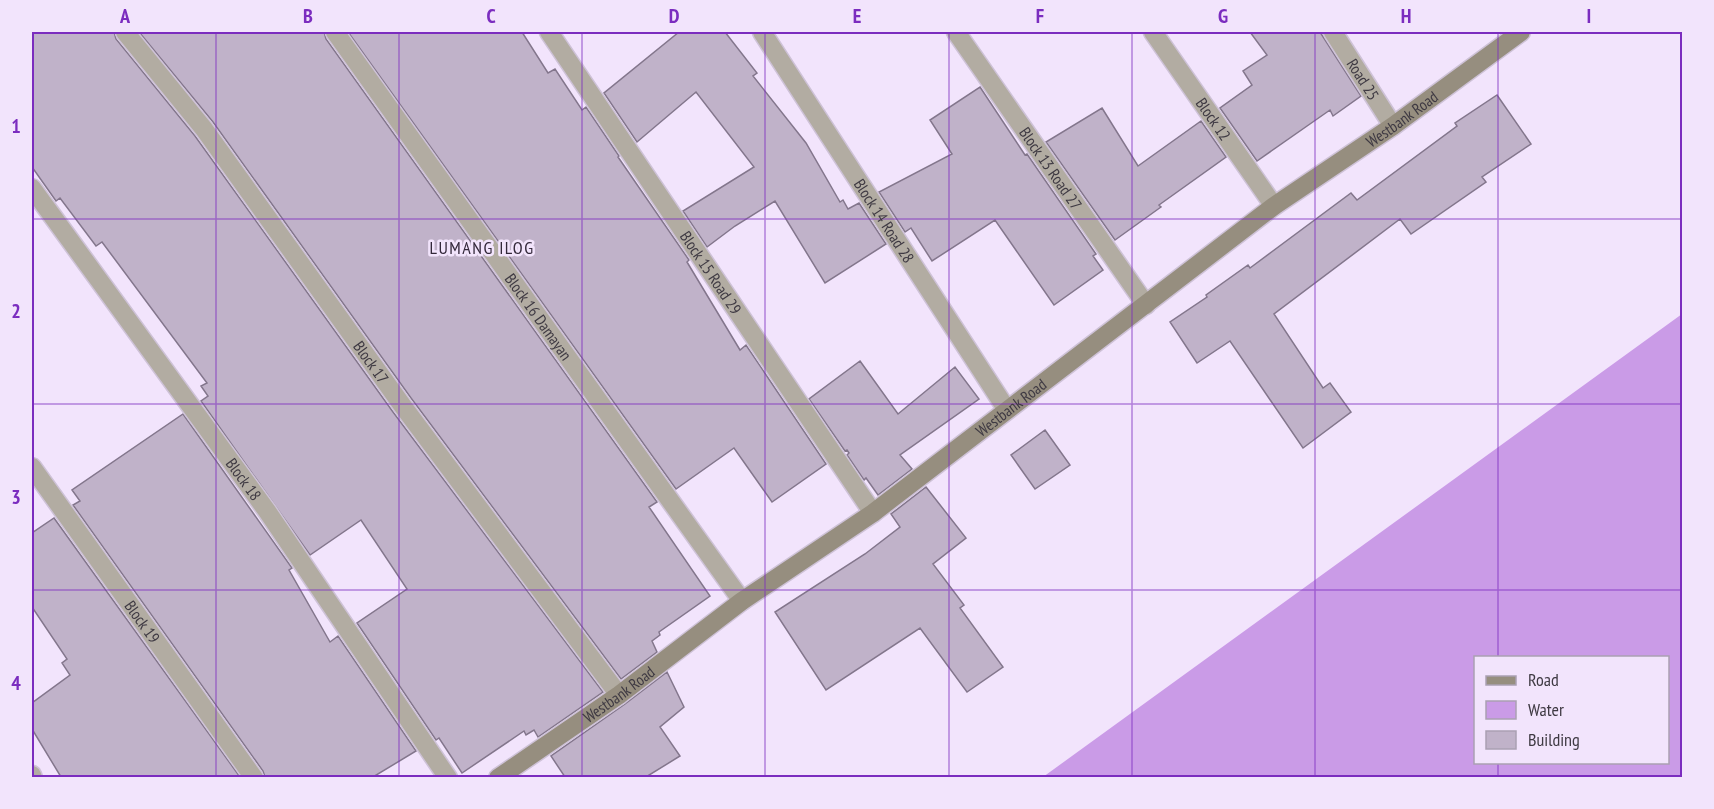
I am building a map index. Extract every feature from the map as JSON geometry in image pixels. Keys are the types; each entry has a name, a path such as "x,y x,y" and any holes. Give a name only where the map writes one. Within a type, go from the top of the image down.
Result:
{"street":[{"name":"Block 17","path":"125,32 204,129 402,405 619,695"},
{"name":"Block 16 Damayan","path":"335,32 742,602"},
{"name":"Block 15 Road 29","path":"549,32 873,513"},
{"name":"Block 14 Road 28","path":"762,32 1007,410"},
{"name":"Block 13 Road 27","path":"956,32 1146,305"},
{"name":"Block 12","path":"1153,32 1274,206"},
{"name":"Road 25","path":"1333,32 1393,126"},
{"name":"Westbank Road","path":"498,777 619,695 742,602 873,513 1274,206 1393,126 1521,32"},
{"name":"Block 18","path":"32,188 267,511 448,777"},
{"name":"Block 19","path":"32,467 254,777"}],"water":[{"path":"1682,314 1682,777 1043,777"}],"building":[{"path":"32,32 114,32 116,39 195,136 393,412 603,692 538,737 534,730 526,735 524,731 462,773 439,738 436,740 357,623 407,589 361,520 310,555 201,401 208,396 201,386 207,383 102,242 96,246 60,198 56,201 32,167"},
{"path":"139,32 324,32 326,39 657,502 649,507 710,596 659,632 660,635 652,641 657,652 621,679 411,398 213,122"},
{"path":"348,32 522,32 548,73 555,69 582,110 586,107 689,260 687,262 740,350 746,345 826,464 772,502 734,448 676,489"},
{"path":"679,32 725,32 757,73 753,76 806,143 840,202 843,200 848,209 859,203 886,244 825,283 775,201 707,247 683,211 754,167 696,92 637,142 604,93"},
{"path":"1250,32 1320,32 1361,96 1333,116 1330,110 1257,161 1220,108 1252,85 1243,71 1267,55"},
{"path":"980,87 1025,155 1027,154 1096,254 1093,256 1103,270 1054,305 995,220 932,261 911,228 905,232 879,192 952,154 930,120"},
{"path":"1497,95 1531,144 1482,177 1486,182 1411,234 1400,219 1274,314 1323,388 1330,383 1351,412 1303,448 1230,341 1197,363 1170,322 1248,265 1250,268 1351,193 1357,200 1457,126 1455,123"},
{"path":"1102,108 1138,166 1201,121 1226,157 1115,240 1046,142"},
{"path":"860,361 898,414 955,367 979,399 900,455 912,469 878,495 866,478 864,480 847,455 849,453 847,450 845,451 809,399"},
{"path":"183,414 292,568 289,570 330,642 338,636 416,751 373,777 265,777 263,771 73,505 80,501 72,490"},
{"path":"1045,430 1070,465 1035,489 1011,455"},
{"path":"926,487 966,538 933,564 964,605 960,608 1003,667 967,692 920,628 826,690 775,612 865,554 900,527 891,514"},
{"path":"54,518 240,777 61,777 32,729 32,703 70,675 62,663 67,659 32,607 32,533"},
{"path":"667,672 684,707 660,727 680,756 646,777 565,777 551,756"}],"district":[{"name":"LUMANG ILOG","path":"482,248"}]}
